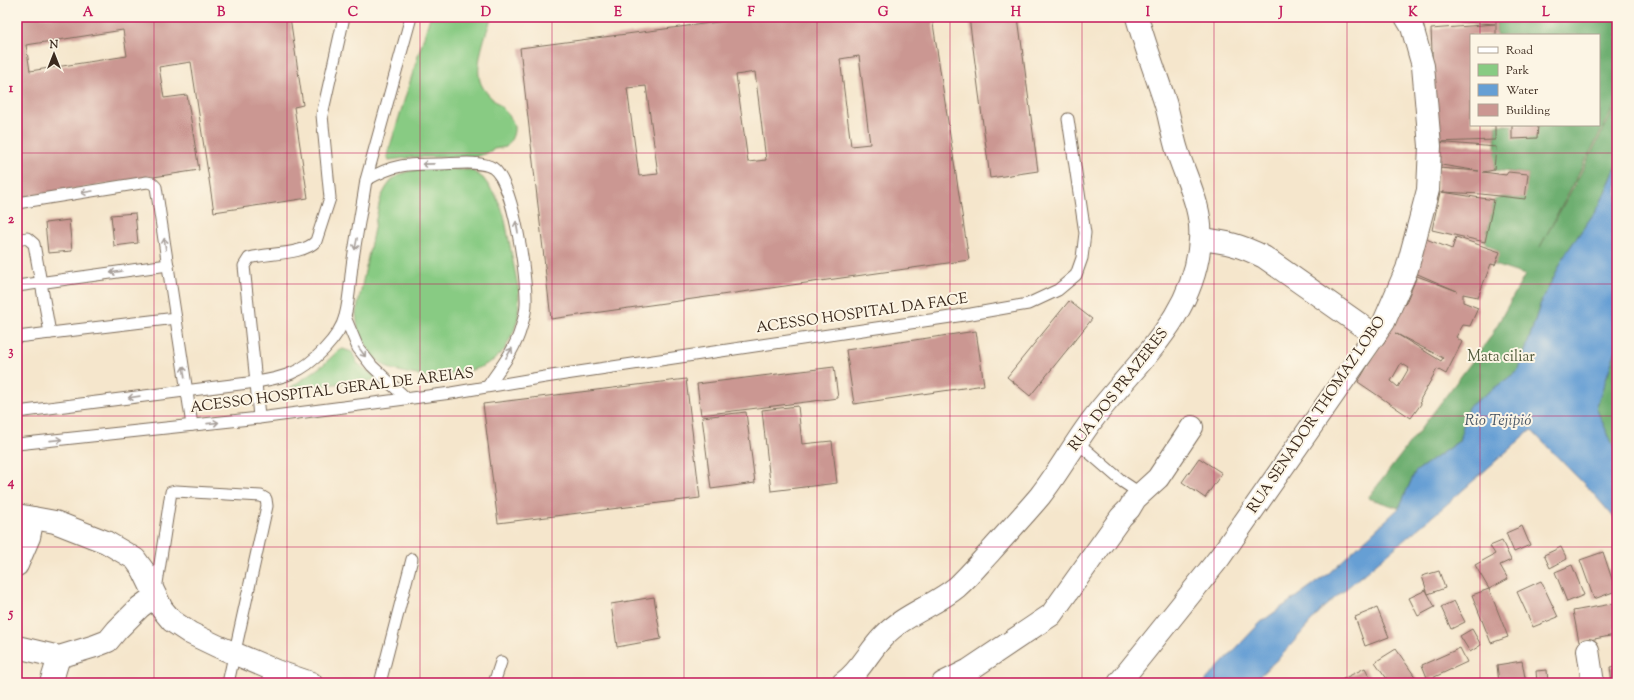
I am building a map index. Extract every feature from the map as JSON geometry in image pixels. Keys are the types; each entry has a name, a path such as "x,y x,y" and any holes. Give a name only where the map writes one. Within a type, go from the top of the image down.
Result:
{"street":[{"name":"RUA DOS PRAZERES","path":"846,682 883,636 903,620 935,602 957,586 1040,496 1093,420 1150,352 1172,323 1185,299 1194,275 1201,239 1198,213 1192,191 1176,150 1166,104 1137,17"},
{"name":"RUA SENADOR THOMAZ LOBO","path":"1119,683 1220,557 1375,335 1384,322 1407,269 1428,190 1430,146 1423,66 1412,27 1406,17"},
{"path":"1201,239 1239,245 1264,257 1375,335"},
{"path":"943,683 969,670 1051,615 1121,516 1158,478 1192,426"},
{"path":"17,565 20,562 29,537 25,516 55,522 106,542 135,559 143,570 162,609 172,621 190,633 276,672 311,683"},
{"path":"17,647 59,657 76,653 108,641 140,607 156,596"},
{"path":"1588,650 1594,683"},
{"path":"51,683 59,657"}],"lane":[{"path":"259,418 244,266 249,258 303,249 316,241 330,198 322,115 344,17"},
{"path":"366,180 411,17"},
{"name":"ACESSO HOSPITAL DA FACE","path":"488,386 1028,304 1058,290 1076,275 1082,258 1086,234 1068,119"},
{"name":"ACESSO HOSPITAL GERAL DE AREIAS","path":"17,412 256,382 278,378 293,373 307,364 335,336 345,317 366,180 384,170 407,164 479,163 493,168 501,178 516,220 524,269 526,306 521,329 511,351 488,386 451,393 259,418 17,444"},
{"path":"17,203 147,182 152,183 158,189 192,425"},
{"path":"17,240 27,238 34,244 50,333"},
{"path":"17,286 168,265"},
{"path":"345,317 358,348 372,366 406,398"},
{"path":"17,337 176,318"},
{"path":"1078,442 1123,482 1141,494"},
{"path":"156,596 171,492 176,491 261,496 266,499 267,506 228,683"},
{"path":"380,683 412,559"},
{"path":"494,683 501,662"}],"green space":[{"path":"430,17 492,17 482,48 479,74 484,90 506,112 514,127 513,136 506,147 494,149 485,154 473,157 415,157 389,160 387,156"},
{"name":"Mata ciliar","path":"1496,17 1617,17 1617,101 1540,247 1617,104 1617,165 1599,206 1566,253 1541,302 1519,370 1469,407 1459,441 1415,472 1399,508 1368,498 1490,338 1525,275 1491,264 1499,252 1485,242 1494,200 1504,197 1524,199 1528,174 1494,170 1496,126 1600,126 1600,34 1496,34"},
{"path":"422,169 471,170 483,178 496,196 504,215 519,292 518,318 514,331 505,349 494,360 481,367 465,372 428,377 388,368 373,357 358,330 356,314 380,200 387,186 396,177 407,172"},
{"path":"1617,347 1617,455 1596,408"},
{"path":"343,349 352,352 357,363 379,380 290,388 323,365 338,351"}],"water":[{"name":"Rio Tejipió","path":"1617,165 1617,347 1596,408 1617,454 1617,521 1591,491 1531,430 1446,505 1323,608 1283,654 1252,683 1203,683 1261,622 1328,574 1399,508 1415,472 1459,441 1468,407 1519,370 1541,302 1566,253 1599,206"}],"building":[{"path":"17,17 290,17 303,105 294,107 308,198 214,212 191,62 159,67 164,98 187,95 199,170 17,198","holes":["123,30 127,56 30,71 26,45"]},
{"path":"756,17 932,17 969,260 551,319 520,48","holes":["859,56 870,144 851,146 840,59","755,72 766,160 748,162 736,75","646,86 658,174 639,176 627,88"]},
{"path":"969,17 1018,17 1038,171 990,178"},
{"path":"1449,17 1496,17 1496,34 1470,34 1470,126 1495,126 1495,140 1436,142 1431,29 1495,24 1449,21"},
{"path":"1512,126 1538,126 1537,138 1512,139"},
{"path":"1436,142 1496,147 1494,170 1483,172 1506,175 1508,172 1528,174 1525,199 1481,194 1442,192 1494,200 1485,242 1432,230 1440,192 1437,192 1438,168 1479,171 1435,164"},
{"path":"135,213 138,243 114,246 111,215"},
{"path":"69,220 72,251 48,253 45,223"},
{"path":"1456,237 1500,252 1495,265 1491,264 1478,297 1463,294 1463,302 1478,308 1470,326 1463,325 1456,337 1462,342 1446,374 1437,369 1420,400 1421,404 1411,418 1358,382 1407,300 1417,276 1457,291 1413,272 1426,239 1452,249","holes":["1395,333 1443,358 1441,361","1401,363 1409,368 1398,387 1391,381"]},
{"path":"1069,301 1092,319 1030,396 1007,377"},
{"path":"976,331 984,385 854,404 846,350"},
{"path":"834,367 838,398 701,415 697,384"},
{"path":"686,379 700,498 498,523 483,404"},
{"path":"798,406 802,444 832,441 837,483 771,491 762,410"},
{"path":"746,412 755,483 711,489 702,417"},
{"path":"1199,458 1222,473 1205,498 1182,482"},
{"path":"1522,526 1530,545 1514,552 1506,533"},
{"path":"1502,541 1511,560 1500,565 1508,579 1489,589 1475,565 1495,554 1490,546"},
{"path":"1561,547 1567,559 1550,568 1544,555"},
{"path":"1603,552 1616,591 1594,599 1580,560"},
{"path":"1572,565 1584,595 1567,602 1555,572"},
{"path":"1439,571 1445,588 1428,594 1422,576"},
{"path":"1541,581 1558,617 1533,627 1517,592"},
{"path":"1489,589 1508,637 1491,643 1472,595"},
{"path":"1426,590 1435,607 1418,616 1409,598"},
{"path":"654,597 661,639 617,647 611,604"},
{"path":"1454,601 1465,622 1451,629 1441,607"},
{"path":"1617,603 1617,626 1614,627 1615,635 1579,642 1573,611"},
{"path":"1377,608 1389,637 1365,646 1355,617"},
{"path":"1472,629 1481,645 1470,652 1460,636"},
{"path":"1460,648 1467,662 1428,680 1422,665"},
{"path":"1396,649 1418,681 1416,683 1390,683 1375,662"},
{"path":"1522,661 1526,683 1499,683 1497,665"},
{"path":"1617,666 1617,683 1612,683 1610,667"},
{"path":"1365,668 1373,683 1344,683 1343,679"},
{"path":"1547,670 1548,683 1537,683 1536,671"}]}
